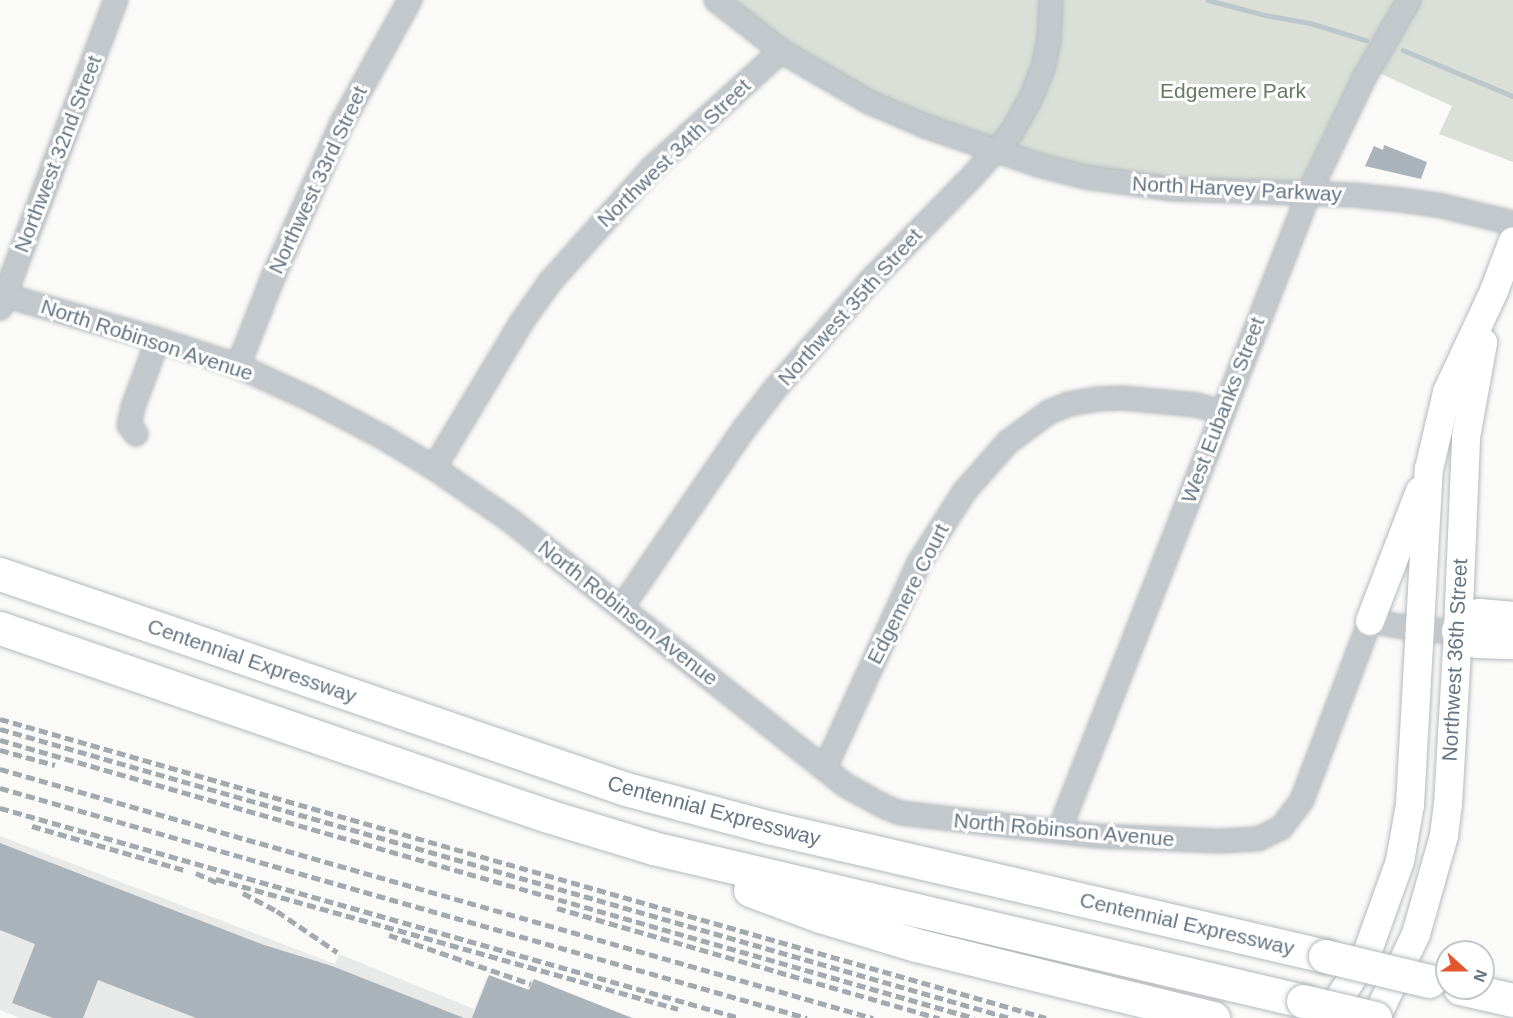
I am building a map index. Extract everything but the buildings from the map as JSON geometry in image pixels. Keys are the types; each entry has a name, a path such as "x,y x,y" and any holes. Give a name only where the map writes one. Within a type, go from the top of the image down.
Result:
{"highway":[{"name":"Centennial Expressway","path":"0,574 626,789 772,828 1435,982"},
{"path":"1513,618 1479,615 1458,631 1477,641 1513,642"},
{"path":"0,628 548,816 820,916 873,932 1213,1018"},
{"path":"548,816 748,872 1315,1010 1375,1018"},
{"path":"1495,996 1513,1000"}],"main road":[{"name":"Northwest 36th Street","path":"1315,1010 1366,956 1400,861 1410,805 1429,470 1447,392 1494,291 1513,241"},
{"name":"Northwest 36th Street","path":"1375,1018 1416,934 1444,836 1448,805 1458,631 1466,437 1471,396 1494,291"},
{"path":"1370,621 1429,470"}],"street":[{"name":"Northwest 32nd Street","path":"2,299 116,0"},
{"name":"Northwest 33rd Street","path":"238,366 273,277 342,123 410,0"},
{"name":"North Harvey Parkway","path":"716,0 781,51 869,102 925,126 996,152 1085,177 1138,185 1207,191 1354,195 1438,205 1513,223"},
{"name":"West Eubanks Street","path":"1059,831 1221,412 1309,193 1374,60 1409,0"},
{"name":"Northwest 35th Street","path":"622,607 744,429 774,390 871,280 996,152 1014,128 1037,84 1048,47 1052,2"},
{"name":"Northwest 34th Street","path":"434,468 521,323 550,282 652,168 781,51"},
{"name":"North Robinson Avenue","path":"2,299 158,339 238,366 353,420 434,468 511,521 825,768 868,798 901,813 1096,836 1227,842 1258,839 1271,835 1289,820 1302,800 1370,621"},
{"path":"136,434 129,425 133,407 158,339"},
{"name":"Edgemere Court","path":"825,768 919,563 964,492 1008,442 1049,412 1069,404 1097,399 1123,398 1197,405 1221,412"},
{"path":"1370,621 1421,630 1458,631"}],"shaded area":[{"path":"0,836 335,964 339,954 474,1009 487,977 526,992 531,979 634,1018 20,1018 0,1010"}],"green space":[{"name":"Edgemere Park","path":"731,0 1513,0 1513,162 1439,134 1452,106 1359,64 1302,181 1296,184 1158,179 1099,171 1028,154 908,111 815,61"}],"waterway":[{"path":"1208,0 1265,15 1310,23 1366,40"},
{"path":"1403,50 1513,96"}],"railway":[{"path":"0,719 1046,1018"},
{"path":"0,729 1010,1018"},
{"path":"0,740 974,1018"},
{"path":"0,750 55,765"},
{"path":"0,769 873,1018"},
{"path":"0,788 807,1018"},
{"path":"0,808 740,1018"},
{"path":"32,826 184,870"},
{"path":"196,873 221,884"},
{"path":"216,879 678,1009"},
{"path":"243,893 277,911 337,952"},
{"path":"557,908 939,1018"},
{"path":"389,935 531,984"}]}
